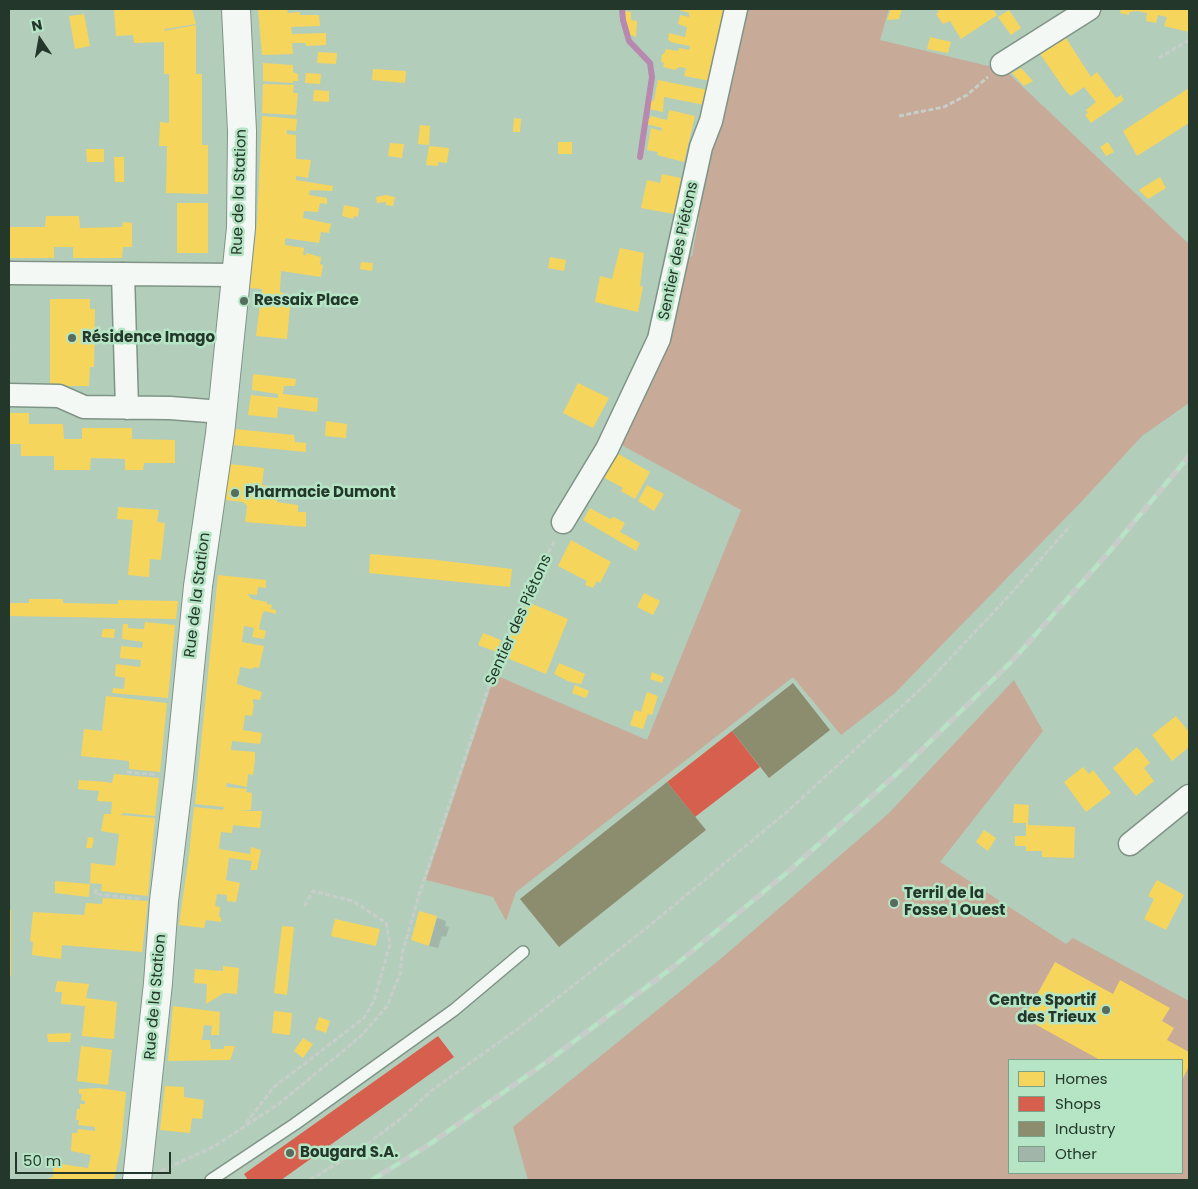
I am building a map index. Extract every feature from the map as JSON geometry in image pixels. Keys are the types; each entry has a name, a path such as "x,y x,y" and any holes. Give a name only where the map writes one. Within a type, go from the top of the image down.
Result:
{"street":[{"name":"Rue de la Station","path":"146,1177 164,901 179,777 198,586 222,412 241,228 242,131 236,9"},
{"name":"Sentier des Piétons","path":"564,522 607,449 659,339 701,147 711,121 736,9"},
{"path":"1002,64 1089,9"},
{"path":"9,273 236,276"},
{"path":"123,274 127,408"},
{"path":"9,395 60,396 84,407 170,408 222,412"},
{"path":"1130,844 1189,796"}],"lane":[{"path":"211,1180 295,1124 416,1038 454,1010 523,952"}],"path":[{"path":"1159,58 1189,40"},
{"path":"899,116 944,107 968,95 1002,64"},
{"path":"9,344 9,349"},
{"name":"Sentier des Piétons","path":"146,1177 215,1146 280,1103 361,1036 387,1006 400,974 402,954 418,898 498,659 528,590 564,522"},
{"path":"310,1180 359,1150 403,1117 431,1091 523,1025 649,926 788,810 926,684 1005,600 1070,526"},
{"path":"96,889 95,894 164,901"},
{"path":"244,1126 274,1087 364,1018 374,1002 390,944 386,923 353,901 313,891 304,907"}],"shaded area":[{"path":"744,9 889,9 880,40 1005,70 1189,244 1189,403 1142,436 1083,500 894,694 841,735 793,677 516,892 506,921 493,897 426,880 495,675 647,740 741,510 616,442 682,260 692,256 699,217 694,207 707,144 717,139"},
{"name":"Terril de la Fosse 1 Ouest","path":"1014,680 1043,731 940,862 1066,944 1073,938 1189,1001 1189,1180 528,1180 513,1127 724,956 888,814"}],"building: Homes":[{"path":"114,9 192,9 196,24 165,29 164,31 196,25 196,74 202,74 202,145 208,145 208,194 166,193 167,146 159,146 160,122 169,123 169,74 164,74 164,42 134,43 133,35 116,36"},
{"path":"258,9 287,9 288,13 300,12 300,15 319,15 320,26 291,27 292,34 326,33 326,45 306,46 306,43 292,43 293,54 262,55"},
{"path":"676,9 727,9 711,81 684,76 686,68 679,67 675,70 663,67 664,63 661,62 662,54 664,54 666,49 678,51 679,48 689,50 690,46 668,40 669,33 685,37 687,27 678,24 680,15 689,17 689,13"},
{"path":"891,9 902,9 899,19 887,20"},
{"path":"937,9 993,9 997,15 961,39 950,21 943,24 936,14 939,12"},
{"path":"1121,9 1189,9 1189,32 1164,26 1167,17 1158,15 1156,23 1146,21 1147,13 1137,11 1129,12 1129,15 1120,13"},
{"path":"1009,10 1021,28 1011,35 998,17"},
{"path":"623,11 631,12 631,20 637,21 636,37 628,34 622,19"},
{"path":"84,14 90,46 75,49 69,16"},
{"path":"930,37 951,42 948,53 927,49"},
{"path":"1066,38 1091,77 1097,72 1116,98 1121,95 1124,100 1091,123 1085,115 1088,113 1086,110 1096,102 1084,87 1071,96 1040,54"},
{"path":"318,52 337,53 336,64 317,63"},
{"path":"263,63 293,65 293,72 298,74 298,81 293,81 293,83 263,81"},
{"path":"1021,68 1033,81 1024,86 1012,73"},
{"path":"373,69 406,71 405,83 372,80"},
{"path":"306,73 321,74 320,84 305,83"},
{"path":"658,80 708,90 705,105 664,97 663,112 649,109 651,100 654,101"},
{"path":"263,84 294,85 293,93 298,93 296,115 262,113"},
{"path":"1189,88 1189,123 1137,156 1123,131"},
{"path":"314,90 329,91 329,102 313,101"},
{"path":"669,110 695,116 684,162 657,155 658,152 647,150 651,128 661,131 662,128 646,124 647,119 650,119 651,116 667,120"},
{"path":"262,116 297,119 296,131 287,130 287,134 296,135 296,159 311,160 308,178 296,176 296,180 333,186 332,191 310,190 309,195 327,198 327,204 320,203 318,212 304,211 303,218 331,224 329,233 321,232 319,243 285,238 285,245 304,248 303,255 306,255 306,253 321,257 320,264 323,265 321,277 281,271 280,292 291,296 287,339 256,336 262,289 250,288 257,223"},
{"path":"514,118 521,119 520,132 513,132"},
{"path":"420,125 430,126 429,145 418,144"},
{"path":"558,142 572,142 572,154 558,154"},
{"path":"1108,142 1114,152 1106,156 1100,147"},
{"path":"390,143 404,144 402,158 388,156"},
{"path":"429,146 449,148 447,163 438,162 438,166 426,165"},
{"path":"86,149 104,149 104,162 87,162"},
{"path":"114,157 124,157 124,182 115,182"},
{"path":"662,174 681,178 674,214 641,208 647,180 660,183"},
{"path":"1160,177 1166,188 1148,199 1139,190"},
{"path":"386,195 395,197 393,206 386,205 386,202 377,203 376,197"},
{"path":"177,203 208,203 208,253 177,253"},
{"path":"344,205 359,208 358,217 354,216 353,219 342,216"},
{"path":"46,216 79,216 80,228 122,227 123,222 132,223 132,247 123,247 122,258 73,258 73,247 54,247 54,258 9,258 9,227 45,227"},
{"path":"620,248 644,253 640,286 643,287 638,312 595,302 600,276 612,279"},
{"path":"550,257 566,260 564,271 548,268"},
{"path":"361,262 373,263 372,271 360,269"},
{"name":"Résidence Imago","path":"50,299 90,299 90,309 95,309 94,367 90,367 89,386 50,386"},
{"path":"253,374 296,379 295,386 284,386 283,394 318,398 317,412 278,407 277,418 248,415 251,395 278,398 278,394 252,390"},
{"path":"578,383 609,398 593,428 563,413"},
{"path":"9,413 29,413 29,424 63,424 64,439 82,439 82,428 132,428 132,439 175,440 175,463 144,463 143,470 125,470 125,459 91,458 90,470 54,470 54,456 21,456 21,444 9,444"},
{"path":"326,421 347,424 346,438 325,436"},
{"path":"235,429 294,435 295,442 306,443 306,452 233,445"},
{"path":"615,452 650,472 635,499 621,491 623,488 603,477"},
{"path":"230,464 264,468 262,485 278,487 277,502 298,505 298,512 306,512 306,527 245,522 247,506 243,502 226,500"},
{"path":"647,485 664,494 654,511 638,501"},
{"path":"118,507 159,510 157,522 165,523 161,560 150,559 149,577 128,575 133,520 117,519"},
{"path":"590,508 610,519 614,517 625,523 620,532 640,543 636,551 583,520"},
{"path":"571,540 611,562 600,583 597,581 593,588 585,585 587,581 558,566"},
{"path":"370,554 512,569 510,587 369,573"},
{"path":"218,575 266,580 266,588 258,587 257,595 247,594 252,599 272,605 271,609 276,610 276,614 264,611 262,615 259,629 266,631 264,639 252,637 254,628 244,626 242,642 264,646 259,668 240,667 238,675 237,684 262,692 260,700 253,699 252,716 245,715 243,730 262,733 260,744 232,741 231,750 255,752 255,760 253,775 248,774 247,787 227,783 226,787 247,789 246,792 252,793 251,810 238,811 262,811 260,828 233,825 232,833 221,832 219,849 250,854 251,847 261,850 257,870 250,870 252,861 229,858 226,880 240,883 236,902 227,901 227,895 217,894 215,906 220,907 219,917 221,917 221,922 206,920 204,928 179,925 194,807 223,810 224,807 195,804"},
{"path":"644,593 660,601 653,615 637,607"},
{"path":"29,599 63,599 63,603 118,604 118,600 178,601 176,619 9,616 9,603 29,603"},
{"path":"528,602 568,619 546,674 502,656 518,617 521,612 523,613"},
{"path":"145,622 175,625 168,698 112,693 113,688 124,689 125,678 115,676 116,664 140,667 141,660 120,658 121,646 142,648 143,642 122,639 123,624 128,624 128,628 144,629"},
{"path":"103,629 115,629 114,638 101,637"},
{"path":"483,633 501,640 497,652 478,645"},
{"path":"559,663 585,674 581,684 570,682 554,674"},
{"path":"652,672 664,677 662,683 650,679"},
{"path":"575,685 589,691 586,698 572,693"},
{"path":"647,692 658,696 652,715 648,714 643,729 630,725 635,710 641,712"},
{"path":"106,696 167,703 160,772 129,769 129,761 81,756 84,729 102,731"},
{"path":"1176,716 1189,732 1189,747 1172,761 1152,735"},
{"path":"1137,747 1150,763 1144,768 1154,781 1136,796 1113,768"},
{"path":"1083,767 1089,774 1093,770 1111,793 1086,812 1064,782"},
{"path":"114,774 159,778 155,816 124,813 120,815 155,818 148,896 101,891 102,884 90,883 91,863 115,866 119,834 101,831 104,814 111,814 112,802 97,801 99,791 78,789 79,780 112,783"},
{"path":"1014,804 1029,805 1028,825 1075,827 1074,858 1042,857 1042,851 1026,851 1026,846 1015,846 1015,836 1026,836 1026,823 1013,823"},
{"path":"984,830 996,838 988,851 976,842"},
{"path":"88,837 94,838 92,848 86,848"},
{"path":"1157,880 1184,895 1166,930 1144,919 1154,899 1148,896"},
{"path":"55,881 90,884 89,897 55,893"},
{"path":"103,898 148,901 142,952 62,945 61,959 32,955 33,942 30,941 33,912 84,915 86,903 102,904"},
{"path":"9,910 11,910 11,976 9,975"},
{"path":"419,911 437,916 429,946 411,940"},
{"path":"335,919 380,929 376,946 331,936"},
{"path":"282,926 294,927 287,995 274,993"},
{"name":"Centre Sportif des Trieux","path":"1055,962 1113,994 1120,980 1170,1008 1162,1021 1174,1028 1167,1040 1189,1052 1189,1066 1183,1078 1183,1059 1098,1059 1024,1018"},
{"path":"223,966 239,968 237,994 224,993 206,1004 207,984 194,983 195,969 223,971"},
{"path":"57,981 89,984 86,998 117,1002 114,1039 82,1036 85,1006 61,1004 62,992 55,992"},
{"path":"173,1006 220,1012 219,1035 211,1035 212,1026 204,1025 202,1040 210,1040 211,1049 224,1049 224,1046 235,1046 230,1060 168,1061"},
{"path":"274,1011 292,1013 290,1035 272,1033"},
{"path":"319,1017 330,1021 326,1033 315,1029"},
{"path":"71,1033 70,1042 48,1042 47,1034"},
{"path":"303,1038 313,1044 303,1058 294,1051"},
{"path":"81,1046 112,1050 108,1085 77,1081"},
{"path":"165,1086 184,1087 184,1097 204,1100 202,1119 192,1118 190,1133 160,1130"},
{"path":"99,1088 126,1092 121,1146 114,1180 49,1180 49,1178 53,1177 54,1163 88,1168 91,1155 71,1151 72,1133 77,1133 78,1129 95,1131 95,1127 78,1125 79,1120 76,1120 77,1109 80,1109 80,1104 85,1104 85,1101 81,1100 82,1094 79,1094 79,1089"}],"building: Shops":[{"path":"732,731 760,767 695,817 667,782"},
{"path":"438,1036 454,1057 281,1180 248,1180 244,1174"}],"building: Industry":[{"path":"793,683 830,730 769,778 732,731"},
{"path":"667,782 706,830 559,947 520,899"}],"building: Other":[{"path":"437,918 446,921 445,926 449,927 446,937 442,936 438,948 429,946"}],"waterway":[{"path":"622,9 629,41 650,63 652,77 640,157"}],"railway":[{"path":"372,1180 427,1146 548,1061 673,967 790,870 902,769 1012,661 1109,552 1189,456"}],"place":[{"name":"Ressaix Place","path":"244,301"},
{"name":"Résidence Imago","path":"72,338"},
{"name":"Pharmacie Dumont","path":"235,493"},
{"name":"Terril de la Fosse 1 Ouest","path":"894,903"},
{"name":"Centre Sportif des Trieux","path":"1106,1010"},
{"name":"Bougard S.A.","path":"290,1153"}]}
